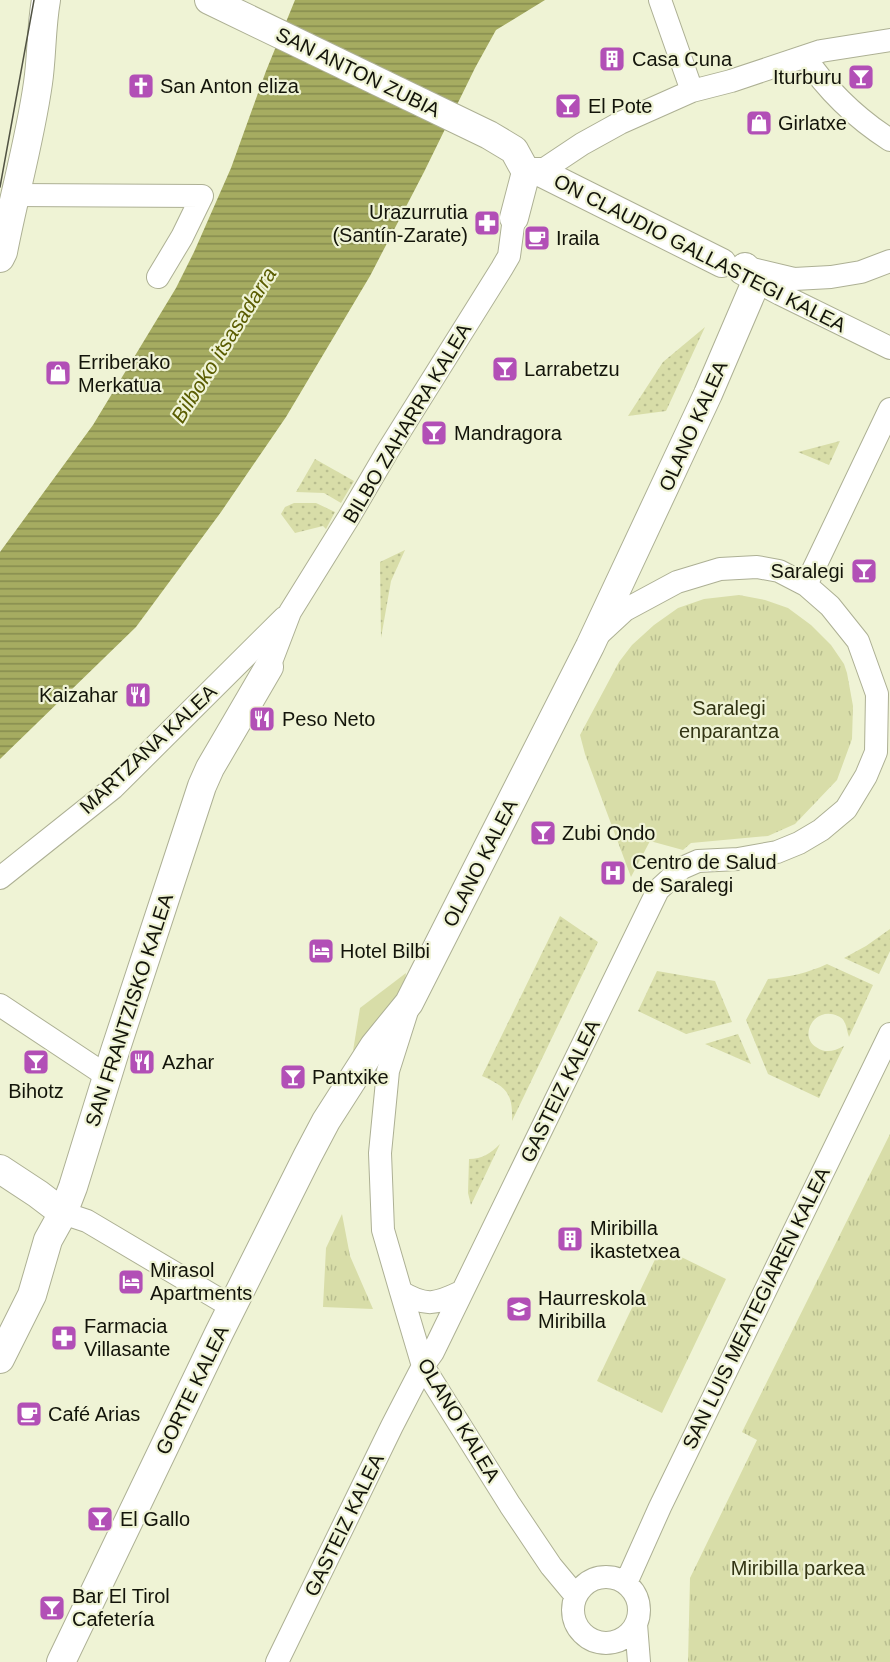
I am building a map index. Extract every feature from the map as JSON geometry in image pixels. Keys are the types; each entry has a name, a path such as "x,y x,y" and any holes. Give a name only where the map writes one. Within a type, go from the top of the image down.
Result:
{"street":[{"path":"0,258 27,145 39,81 46,0"},
{"path":"660,0 692,91"},
{"name":"SAN ANTON ZUBIA","path":"218,4 489,135 514,150 533,172"},
{"path":"533,172 620,123 692,91 731,81 821,51 890,40"},
{"path":"805,57 818,76 844,104 890,140"},
{"name":"BILBO ZAHARRA KALEA","path":"269,667 290,612 509,256 514,218 533,172"},
{"name":"ON CLAUDIO GALLASTEGI KALEA","path":"533,172 741,271 890,348"},
{"path":"14,195 202,196 182,237 158,277"},
{"path":"741,271 794,279 831,277 861,272 890,261"},
{"name":"OLANO KALEA","path":"576,1596 551,1566 510,1505 423,1366 383,1230 380,1153 388,1071 410,1003 593,640 708,394 741,271"},
{"path":"593,640 625,610 677,582 720,569 757,567 779,571 806,585 890,409"},
{"name":"GASTEIZ KALEA","path":"278,1662 423,1366 433,1352 658,890 682,868 698,861 738,859 777,852 799,843 821,830 846,810 866,776 876,752 877,694 858,641 830,606 806,585"},
{"name":"MARTZANA KALEA","path":"0,878 113,788 290,612"},
{"name":"SAN FRANTZISKO KALEA","path":"0,1359 32,1294 48,1240 63,1213 73,1187 202,786 220,750 269,667"},
{"name":"GORTE KALEA","path":"61,1662 232,1307 326,1121 374,1046 410,1003"},
{"path":"0,1005 107,1076"},
{"name":"SAN LUIS MEATEGIAREN KALEA","path":"626,1583 665,1497 890,1035"},
{"path":"0,1169 63,1213 87,1221 232,1307"},
{"path":"401,1292 415,1300 441,1302 461,1292"},
{"path":"598,1578 617,1578 626,1583 634,1591 638,1602 639,1613 631,1632 623,1639 613,1643 593,1641 584,1635 573,1617 576,1596 582,1588 589,1581 598,1578"},
{"path":"636,1624 639,1662"},
{"path":"593,1641 602,1662"}],"green space":[{"path":"705,327 666,411 628,416 663,362"},
{"path":"840,441 829,465 798,452"},
{"path":"315,459 354,481 341,503 324,493 296,492"},
{"path":"294,503 316,503 335,512 326,529 323,526 295,533 281,514 285,507"},
{"path":"405,550 391,581 381,638 380,562"},
{"name":"Saralegi enparantza","path":"739,595 765,600 788,608 811,625 831,645 844,664 853,706 852,739 837,780 795,824 768,836 691,843 683,850 650,841 631,877 580,735 619,662 632,645 654,625 678,608 704,599"},
{"path":"560,916 598,942 512,1121 510,1098 507,1092 482,1076"},
{"path":"890,929 890,951 879,974 844,958 866,946"},
{"path":"827,964 873,985 849,1037 842,1019 830,1014 816,1018 809,1029 811,1042 816,1047 830,1051 844,1046 819,1098 768,1074 746,1020 768,979 798,974"},
{"path":"657,971 715,981 732,1022 686,1034 638,1011"},
{"path":"406,973 402,1005 353,1051 360,1008"},
{"path":"738,1034 751,1064 705,1044"},
{"name":"Miribilla parkea","path":"890,1134 890,1662 688,1662 690,1578 757,1440 742,1432"},
{"path":"500,1144 471,1205 468,1193 469,1159 486,1155"},
{"path":"342,1214 350,1256 373,1309 323,1307 326,1248"},
{"path":"661,1247 726,1279 662,1413 597,1381"}],"water":[{"name":"Bilboko itsasadarra","path":"295,0 545,0 496,30 370,276 286,417 221,512 136,627 0,759 0,552 93,425 176,288 231,168 266,71"}],"tram line":[{"path":"0,187 34,0"}],"place":[{"name":"Casa Cuna","path":"612,59"},
{"name":"Iturburu","path":"861,77"},
{"name":"San Anton eliza","path":"141,86"},
{"name":"El Pote","path":"568,106"},
{"name":"Girlatxe","path":"759,123"},
{"name":"Urazurrutia (Santín-Zarate)","path":"487,223"},
{"name":"Iraila","path":"537,238"},
{"name":"Larrabetzu","path":"505,369"},
{"name":"Erriberako Merkatua","path":"58,373"},
{"name":"Mandragora","path":"434,433"},
{"name":"Saralegi","path":"864,571"},
{"name":"Kaizahar","path":"138,695"},
{"name":"Peso Neto","path":"262,719"},
{"name":"Zubi Ondo","path":"543,833"},
{"name":"Centro de Salud de Saralegi","path":"613,873"},
{"name":"Hotel Bilbi","path":"321,951"},
{"name":"Bihotz","path":"36,1062"},
{"name":"Azhar","path":"142,1062"},
{"name":"Pantxike","path":"293,1077"},
{"name":"Miribilla ikastetxea","path":"570,1239"},
{"name":"Mirasol Apartments","path":"131,1282"},
{"name":"Haurreskola Miribilla","path":"519,1309"},
{"name":"Farmacia Villasante","path":"64,1338"},
{"name":"Café Arias","path":"29,1414"},
{"name":"El Gallo","path":"100,1519"},
{"name":"Bar El Tirol Cafetería","path":"52,1608"}]}
